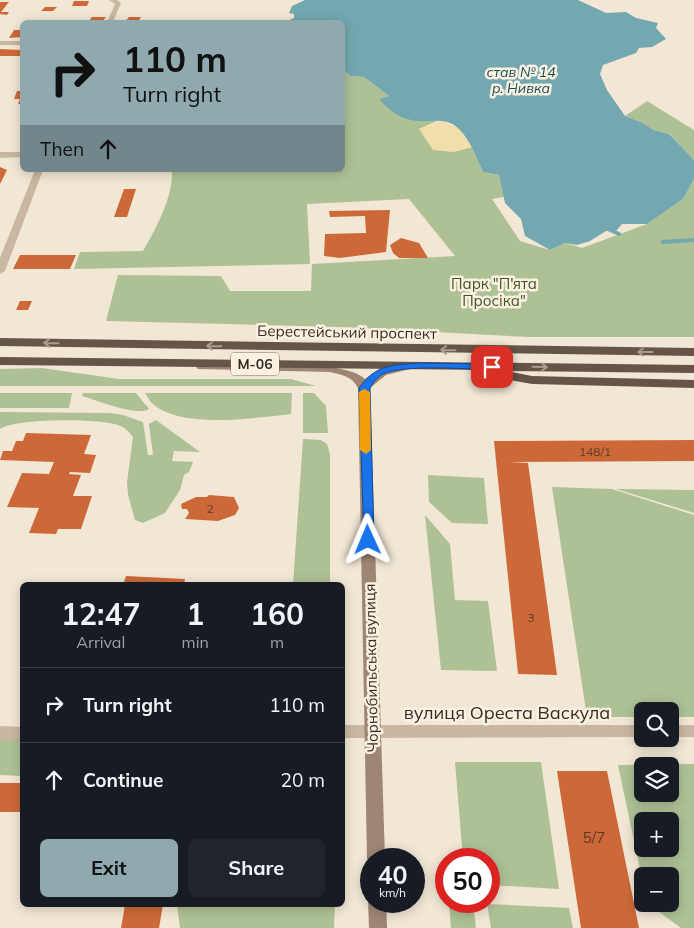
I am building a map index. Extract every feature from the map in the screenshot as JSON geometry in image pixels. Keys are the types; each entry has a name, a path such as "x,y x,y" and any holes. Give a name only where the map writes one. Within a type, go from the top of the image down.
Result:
{"highway":[{"name":"Берестейський проспект","path":"0,342 694,352"},
{"name":"М-06","path":"0,361 694,369"},
{"path":"492,367 497,372 506,376 532,380 694,384"}],"main road":[{"path":"90,362 112,365 330,370 354,375 360,380 364,388 372,377 380,372 421,366"},
{"name":"Чорнобильська вулиця","path":"364,388 376,848"},
{"path":"377,913 378,928"}],"street":[{"path":"110,20 115,2"},
{"path":"0,42 20,43"},
{"path":"0,155 20,155"},
{"path":"0,271 38,172"},
{"name":"вулиця Ореста Васкула","path":"345,732 634,731"},
{"path":"679,731 694,731"},
{"path":"0,733 20,733"}],"green space":[{"name":"Парк \"П'ята Просіка\"","path":"345,71 350,76 364,77 389,96 380,99 427,120 439,120 419,129 453,152 472,147 483,172 499,175 504,197 492,199 520,241 550,250 565,243 582,248 647,224 683,199 694,179 694,337 528,337 339,327 106,321 118,275 221,276 230,291 311,291 312,264 455,256 409,199 307,204 310,264 74,269 80,252 143,251 167,202 172,172 345,172"},
{"path":"647,101 694,130 694,160 669,134 654,130 641,122 625,116"},
{"path":"42,368 119,379 291,379 316,386 0,386 0,369"},
{"path":"0,393 72,393 69,408 0,408"},
{"path":"83,393 136,393 149,409 136,411 106,404 82,396"},
{"path":"145,393 292,393 291,414 220,420 183,417 154,405"},
{"path":"303,393 314,393 326,406 328,433 303,433"},
{"path":"0,412 110,413 123,415 143,422 148,455 153,455 149,424 156,420 200,452 174,451 172,461 193,462 189,472 184,475 180,490 165,513 143,523 135,520 128,495 127,482 133,437 125,428 94,421 58,420 9,425 0,429"},
{"path":"303,439 321,440 327,444 330,454 330,582 293,582"},
{"path":"428,475 484,478 488,524 452,523 429,502"},
{"path":"552,487 612,489 694,515 694,717 679,717 679,702 634,702 634,717 587,717"},
{"path":"616,489 694,490 694,513"},
{"path":"425,515 450,544 455,600 488,601 497,671 441,670"},
{"path":"0,739 20,739 20,776 0,775"},
{"path":"455,762 541,762 559,889 500,886 500,848 462,848"},
{"path":"679,764 694,764 694,928 681,928 659,912 679,912 679,867 639,867 637,857 679,857 679,812 634,812 634,841 618,765 634,765 634,802 679,802"},
{"path":"500,905 569,908 573,928 491,928 488,913 500,913"},
{"path":"177,907 335,907 334,928 180,928"},
{"path":"450,913 474,913 476,928 451,928"}],"sand":[{"path":"442,121 458,128 472,147 453,152 433,150 419,129"}],"water":[{"name":"став № 14 р. Нивка","path":"305,0 578,0 606,13 626,12 636,18 658,23 656,28 666,39 652,47 639,48 636,53 603,65 600,74 607,90 625,116 641,122 654,130 669,134 694,160 694,179 683,199 647,224 622,224 616,231 606,231 590,241 577,245 565,243 550,250 525,236 521,219 505,203 499,175 483,172 470,144 459,129 448,122 417,121 397,115 379,99 389,96 364,77 350,76 345,71 345,20 290,20 294,18 294,14 289,13 292,6"}],"building":[{"path":"74,1 89,1 87,6 72,6"},
{"path":"0,2 9,2 1,12 9,12 7,15 0,14"},
{"path":"45,7 57,7 53,11 41,11"},
{"path":"92,17 106,17 104,20 90,20"},
{"path":"129,17 141,17 139,20 127,20"},
{"path":"14,30 20,30 20,37 9,38"},
{"path":"0,49 20,50 20,56 0,56"},
{"path":"17,91 20,91 20,99 14,99"},
{"path":"0,167 7,170 0,184"},
{"path":"124,189 136,189 127,217 114,217"},
{"path":"390,210 386,252 340,258 324,256 325,234 366,233 365,216 330,217 329,211"},
{"path":"401,238 419,243 428,258 399,258 393,253 390,245"},
{"path":"20,255 76,255 70,269 13,269"},
{"path":"20,301 32,301 28,310 16,310"},
{"path":"26,433 91,435 84,454 96,455 90,473 70,472 69,474 81,475 73,496 92,496 81,529 58,529 56,534 29,533 39,508 7,507 22,473 49,474 54,462 0,460 3,451 12,451 16,441 23,441"},
{"path":"694,440 694,461 510,462 528,463 557,675 518,674 494,441"},
{"path":"209,495 234,497 239,508 235,515 218,521 185,519 189,513 187,509 182,509 181,504 196,497 207,497"},
{"path":"126,576 185,579 184,582 124,582"},
{"path":"557,771 607,771 634,903 634,912 636,912 639,928 581,928"},
{"path":"0,783 20,783 20,812 0,812"},
{"path":"125,907 163,907 159,928 121,928"}],"waterway":[{"path":"608,229 619,234"},
{"path":"663,242 694,240"}],"slow traffic":[{"path":"364,392 366,450"}],"route":[{"path":"368,540 364,388 372,377 380,372 396,368 421,366 492,367"}]}
